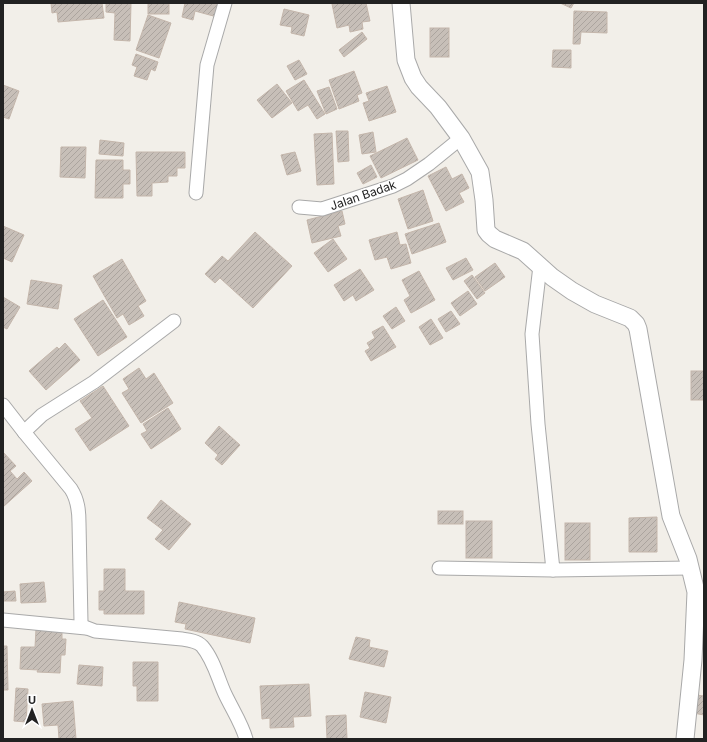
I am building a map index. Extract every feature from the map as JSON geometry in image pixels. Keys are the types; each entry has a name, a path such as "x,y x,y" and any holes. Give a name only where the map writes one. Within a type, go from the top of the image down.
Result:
{"street":[{"path":"196,193 206,65 225,3"},
{"path":"401,3 403,11 406,60 413,78 419,87 438,107 461,138 480,172 486,230 495,239 523,251 572,292 595,304 627,316 636,324 638,329 671,516 690,568 696,592 699,661 685,739"},
{"name":"Jalan Badak","path":"299,207 322,209 393,186 407,179 429,164 461,138"},
{"path":"540,266 532,334 538,424 553,570"},
{"path":"24,432 42,415 94,382 174,321"},
{"path":"3,405 72,489 75,496 80,523 81,622 82,626 86,628"},
{"path":"439,568 553,570 690,568"},
{"path":"3,620 194,641 202,646 212,662 224,693 246,739"}],"building":[{"path":"51,3 102,3 104,18 58,22 57,12 52,13"},
{"path":"106,3 131,3 130,41 114,40 115,13 106,12"},
{"path":"148,3 169,3 169,14 148,14"},
{"path":"185,3 220,3 217,17 195,11 193,20 182,17"},
{"path":"366,3 370,21 362,22 363,29 350,32 349,25 337,28 332,4"},
{"path":"560,3 574,3 571,8"},
{"path":"284,9 309,15 304,36 291,33 292,27 280,25"},
{"path":"574,11 607,12 607,33 581,32 580,44 573,44"},
{"path":"148,15 171,23 159,58 136,50"},
{"path":"430,28 449,28 449,57 430,57"},
{"path":"362,32 367,39 344,57 339,50"},
{"path":"553,50 571,50 571,68 552,67"},
{"path":"136,54 158,62 155,71 151,69 147,80 134,76 137,67 132,65"},
{"path":"299,60 307,74 295,80 287,66"},
{"path":"354,71 362,93 357,95 359,101 339,109 329,80"},
{"path":"304,80 325,114 317,119 308,105 298,111 286,91"},
{"path":"277,84 292,103 272,118 257,100"},
{"path":"3,85 19,91 9,119 3,117"},
{"path":"387,86 396,112 369,121 363,103 369,101 366,93"},
{"path":"329,87 337,109 326,114 317,91"},
{"path":"336,131 348,131 349,161 338,162"},
{"path":"373,132 376,152 362,154 359,135"},
{"path":"332,133 334,184 317,185 314,134"},
{"path":"407,138 418,160 381,178 370,156"},
{"path":"100,140 124,143 123,156 99,154"},
{"path":"61,147 86,147 85,178 60,177"},
{"path":"136,152 185,152 185,168 177,168 177,176 168,176 168,182 152,183 152,196 137,196"},
{"path":"295,152 301,171 287,175 281,155"},
{"path":"96,160 123,160 123,170 130,170 130,184 123,184 123,198 95,198"},
{"path":"371,165 377,177 363,184 357,173"},
{"path":"446,167 452,179 462,174 469,188 459,193 464,202 446,211 428,176"},
{"path":"423,190 433,221 408,229 398,199"},
{"path":"342,211 345,224 338,226 341,236 312,243 307,220"},
{"path":"439,223 446,242 412,254 405,234"},
{"path":"3,226 24,235 12,262 3,258"},
{"path":"255,232 292,266 253,308 220,278 215,283 205,274 222,256 228,261"},
{"path":"397,232 400,245 406,244 411,263 391,269 387,257 375,260 369,240"},
{"path":"333,239 347,259 328,272 314,253"},
{"path":"466,258 473,270 453,280 446,268"},
{"path":"122,259 146,301 138,306 144,316 129,325 123,314 117,318 93,276"},
{"path":"495,263 505,277 485,291 475,277"},
{"path":"360,269 374,290 356,301 353,295 344,301 334,285"},
{"path":"419,271 435,300 411,313 404,300 410,296 402,280"},
{"path":"472,275 485,293 477,299 464,281"},
{"path":"31,280 62,285 58,309 27,304"},
{"path":"468,291 477,304 460,316 451,303"},
{"path":"3,297 20,307 7,329 3,327"},
{"path":"103,300 127,337 98,356 74,319"},
{"path":"396,307 405,321 392,329 383,316"},
{"path":"451,311 460,324 446,332 438,319"},
{"path":"431,319 443,338 430,345 419,327"},
{"path":"383,326 396,347 371,361 365,351 370,348 367,343 375,338 372,332"},
{"path":"65,343 80,360 46,390 29,371 57,347 59,349"},
{"path":"139,368 146,379 154,373 173,403 141,423 122,393 129,389 123,379"},
{"path":"691,371 704,371 704,400 691,400"},
{"path":"103,386 129,426 90,451 75,429 92,418 80,401"},
{"path":"168,408 181,429 151,449 141,434 147,431 143,424"},
{"path":"219,426 240,445 222,465 215,459 218,455 205,443"},
{"path":"3,452 16,466 10,471 17,479 24,472 32,481 3,507"},
{"path":"161,500 191,524 169,550 155,539 163,530 147,518"},
{"path":"438,511 463,511 463,524 438,524"},
{"path":"657,517 657,552 629,552 629,518"},
{"path":"466,521 492,521 492,558 466,558"},
{"path":"565,523 590,523 590,560 565,560"},
{"path":"104,569 125,569 125,591 144,591 144,614 104,614 104,610 99,610 99,591 104,591"},
{"path":"44,582 46,602 21,603 20,584"},
{"path":"15,591 16,601 3,601 3,592"},
{"path":"179,602 255,618 250,643 185,629 186,624 175,622"},
{"path":"36,629 62,630 62,639 66,639 65,655 61,655 60,673 37,672 38,670 20,669 21,647 35,647"},
{"path":"356,637 370,640 369,647 388,651 384,667 349,659"},
{"path":"3,646 7,646 8,690 3,690"},
{"path":"133,662 158,662 158,701 137,701 137,686 133,686"},
{"path":"79,665 103,667 102,686 77,684"},
{"path":"309,684 311,716 293,717 294,727 270,728 270,718 262,719 260,686"},
{"path":"16,688 28,689 26,722 14,721"},
{"path":"365,692 391,697 386,723 360,717"},
{"path":"696,695 704,696 704,715 693,713"},
{"path":"73,701 76,739 59,739 58,725 44,726 42,704"},
{"path":"346,715 347,739 327,739 326,716"}]}
